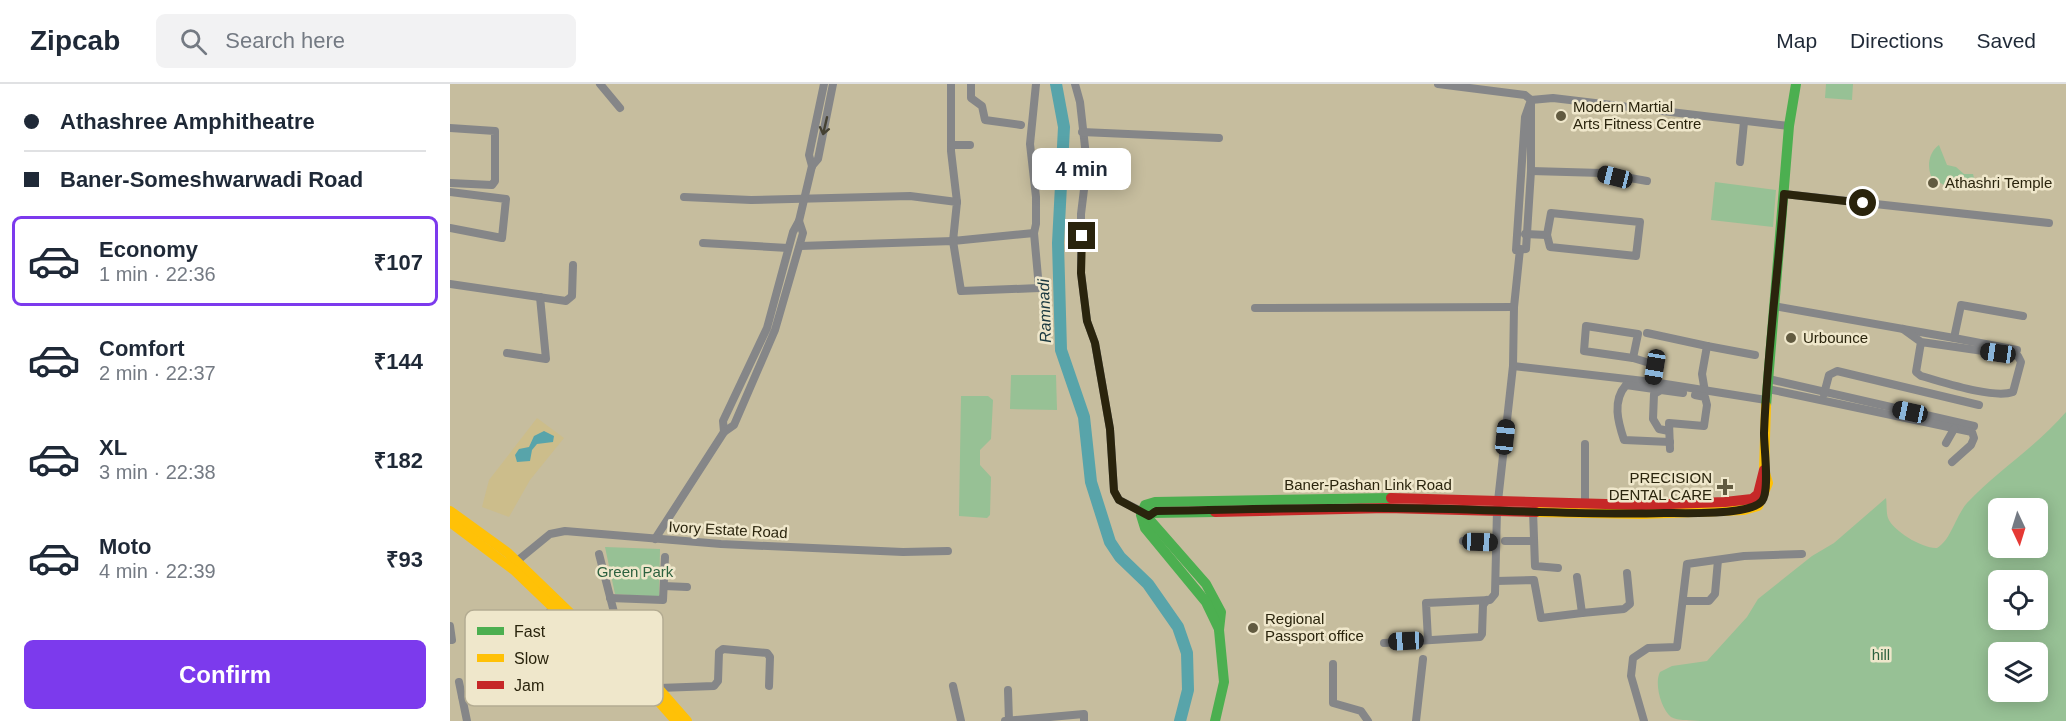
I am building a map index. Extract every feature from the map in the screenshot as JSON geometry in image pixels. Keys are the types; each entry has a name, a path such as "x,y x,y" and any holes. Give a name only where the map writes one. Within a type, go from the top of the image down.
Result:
{"street":[{"path":"600,84 620,108"},
{"path":"812,166 808,155 824,84"},
{"path":"724,432 723,421 767,328 788,248 793,232 800,221 812,166 818,159 833,84"},
{"path":"951,84 951,145 957,201 953,241 962,291 1039,288 1034,233 1036,197 1030,144 1036,84"},
{"path":"971,84 971,98 982,106 985,120 1021,125"},
{"path":"1075,84 1087,165 1081,214 1081,273 1087,321 1095,343 1107,407 1114,491 1119,500 1145,513 1215,597 1221,612 1224,682 1215,721"},
{"path":"1438,84 1525,95 1531,100 1553,98 1789,126"},
{"path":"1746,503 1758,494 1764,470 1766,400 1789,126 1796,84"},
{"path":"1531,100 1532,171 1526,249 1516,250 1525,117 1531,100"},
{"path":"1740,162 1744,122"},
{"path":"450,128 495,130 495,181 492,185 450,183"},
{"path":"1082,132 1219,138"},
{"path":"951,145 970,145"},
{"path":"1532,171 1602,173 1647,181"},
{"path":"450,192 506,199 502,238 450,228"},
{"path":"1784,194 2049,223"},
{"path":"684,197 804,199 910,196 957,201"},
{"path":"1551,213 1640,222 1636,256 1550,247 1547,235 1551,213"},
{"path":"655,538 724,432 734,425 776,330 803,233 800,221"},
{"path":"800,246 953,241 1034,233"},
{"path":"1517,233 1547,235"},
{"path":"703,243 788,248"},
{"path":"1428,640 1426,603 1493,598 1501,542 1498,506 1513,366 1514,307 1520,249"},
{"path":"450,284 570,299 573,265"},
{"path":"507,353 546,359 540,297"},
{"path":"1954,338 1961,305 2023,316"},
{"path":"1774,306 2016,350"},
{"path":"1255,308 1514,307"},
{"path":"1633,358 1638,334 1586,326 1584,351 1633,358 1653,364 1653,382"},
{"path":"1903,329 1921,342 2018,356 2020,362 2013,392 2007,394 1977,390 1921,376 1916,372 1921,342"},
{"path":"1647,333 1755,355"},
{"path":"1705,392 1702,374 1707,346"},
{"path":"1513,366 1653,382 1766,400"},
{"path":"1824,394 1829,375 1837,371 1979,405"},
{"path":"1768,384 1974,426"},
{"path":"1768,384 1972,432 1974,438 1971,445 1952,462"},
{"path":"1626,385 1705,397 1707,405 1704,426 1669,423 1670,431 1670,445 1624,440 1617,421 1620,391 1626,385"},
{"path":"1661,390 1654,394 1653,419 1659,429 1670,431"},
{"path":"1946,443 1954,429"},
{"path":"1584,503 1585,444"},
{"name":"Baner-Pashan Link Road","path":"1145,513 1145,505 1155,502 1387,498 1498,506 1533,511 1642,514 1746,503"},
{"name":"Baner-Pashan Link Road","path":"1498,506 1584,503 1642,505 1746,503"},
{"path":"450,511 518,561 562,610"},
{"path":"1533,511 1535,566 1558,568"},
{"path":"450,522 503,560 553,609"},
{"name":"Ivory Estate Road","path":"518,561 550,534 565,531 880,551 948,551"},
{"path":"1463,541 1534,541"},
{"path":"599,554 613,610"},
{"path":"1644,721 1631,676 1632,658 1648,648 1677,647 1687,564 1744,556 1802,554"},
{"path":"610,598 663,600 665,557"},
{"path":"1683,601 1709,602 1715,594 1718,560"},
{"path":"1496,581 1534,580 1540,618 1624,609 1630,604 1627,573"},
{"path":"1577,577 1582,613"},
{"path":"664,586 687,587"},
{"path":"1384,643 1482,636 1483,604 1487,600"},
{"path":"450,626 452,640 450,640"},
{"path":"663,688 714,686 718,681 719,652 723,649 767,653 770,657 769,686"},
{"path":"1416,721 1423,658"},
{"path":"1333,664 1333,703 1361,711 1368,721"},
{"path":"459,682 466,721"},
{"path":"953,686 962,721"},
{"path":"1008,690 1009,721"},
{"path":"663,694 687,721"},
{"path":"663,706 676,721"},
{"path":"1005,721 1084,714 1084,721"}],"shaded area":[{"path":"537,418 564,438 530,480 509,517 482,507 489,480"}],"green space":[{"path":"1826,84 1853,84 1852,100 1825,98"},
{"path":"1939,145 1947,165 1956,167 1964,174 1973,174 1976,185 1968,188 1956,183 1949,188 1932,178 1929,169 1930,160 1935,148"},
{"path":"1715,182 1776,190 1773,227 1711,220"},
{"path":"1011,375 1056,375 1057,410 1010,409"},
{"path":"961,396 988,396 993,400 991,439 980,450 980,465 991,477 990,515 987,518 959,516"},
{"name":"hill","path":"2066,412 2066,721 1700,721 1677,719 1667,713 1658,689 1660,672 1672,666 1707,661 1747,617 1758,599 1812,556 1834,543 1886,498 1888,518 1896,528 1924,546 1937,548 1946,540 1967,503"},
{"name":"Green Park","path":"605,547 660,549 659,597 615,594"}],"water":[{"path":"544,431 554,436 553,442 537,444 532,450 530,461 517,462 515,455 519,449 529,447 534,436"}],"waterway":[{"name":"Ramnadi","path":"1056,84 1064,127 1058,243 1061,350 1084,417 1091,482 1110,542 1120,557 1148,584 1178,627 1187,653 1188,690 1180,721"}],"traffic: fast":[{"path":"1766,406 1789,126 1796,84"},
{"path":"1219,629 1206,602 1145,528 1141,515 1145,505 1155,502 1391,498"},
{"path":"1215,512 1151,513 1149,519 1206,584 1221,612 1219,630 1224,682 1215,721"}],"traffic: slow":[{"path":"1536,512 1642,514 1744,510 1758,506 1768,483 1764,470 1766,406"},
{"path":"450,511 508,553 567,610"},
{"path":"450,522 514,570 556,610"},
{"path":"663,694 687,721"},
{"path":"663,706 676,721"}],"traffic: jam":[{"path":"1391,498 1642,505 1725,502 1752,499 1758,494 1764,470"},
{"path":"1215,512 1387,508 1536,512"}],"place":[{"name":"Modern Martial Arts Fitness Centre","path":"1561,116"},
{"name":"Athashri Temple","path":"1933,183"},
{"name":"Urbounce","path":"1791,338"},
{"name":"PRECISION DENTAL CARE","path":"1725,487"},
{"name":"Regional Passport office","path":"1253,628"}],"route":[{"path":"1082,236 1081,273 1087,321 1095,343 1101,372 1110,429 1114,491 1119,500 1149,516 1156,511 1387,508 1689,513 1744,510 1758,506 1765,497 1767,483 1764,470 1766,400 1784,194 1863,203"}]}
